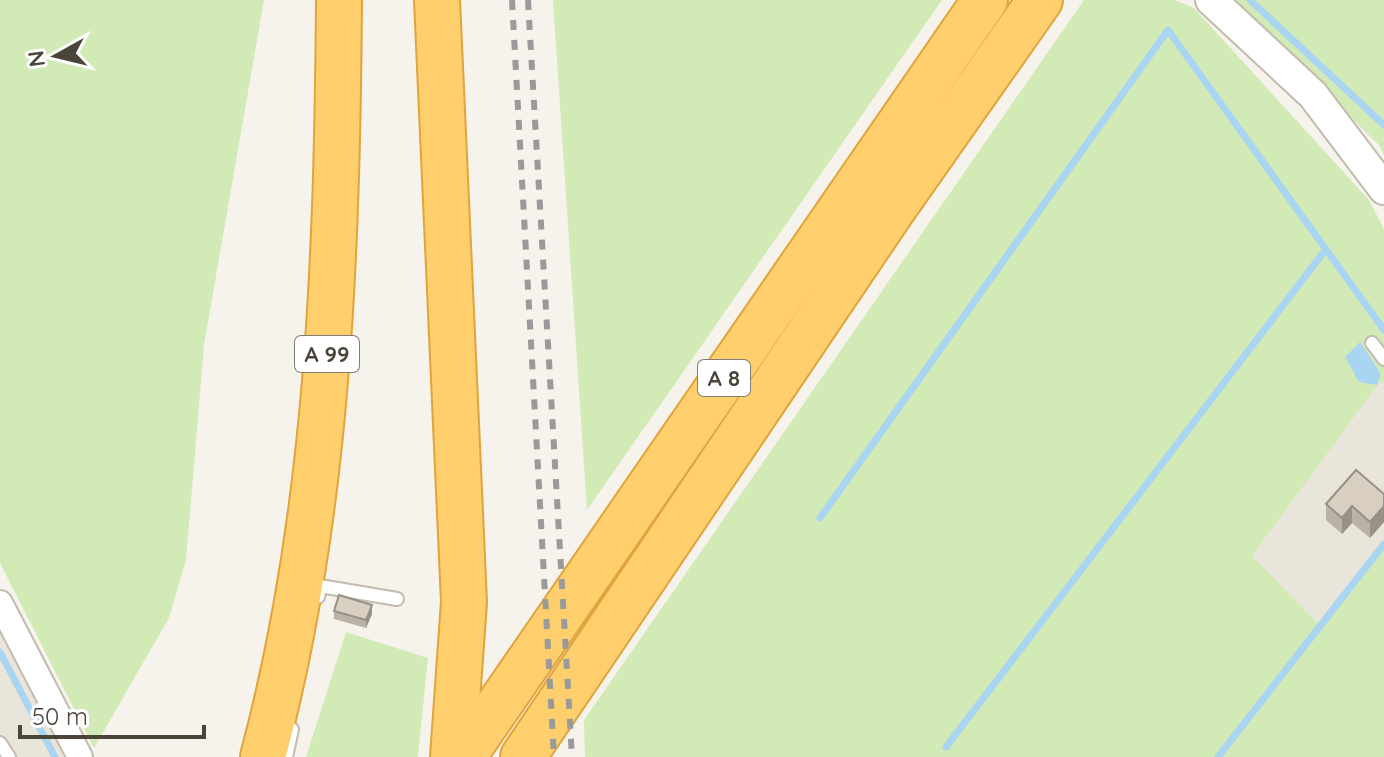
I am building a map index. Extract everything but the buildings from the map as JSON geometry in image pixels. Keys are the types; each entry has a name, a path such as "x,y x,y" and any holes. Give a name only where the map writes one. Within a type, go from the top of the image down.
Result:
{"highway":[{"name":"A 99","path":"263,757 277,705 315,486 333,253 339,0"},
{"path":"437,0 464,602 453,757"},
{"name":"A 8","path":"463,757 985,0"},
{"name":"A 8","path":"523,757 891,212 1040,0"}],"street":[{"path":"1211,0 1313,95 1384,189"},
{"path":"0,603 80,757"}],"lane":[{"path":"1372,343 1384,359"},
{"path":"314,617 320,586 397,599"},
{"path":"286,757 295,710"},
{"path":"0,743 9,757"}],"shaded area":[{"path":"1381,379 1384,384 1384,545 1319,624 1252,556"},
{"path":"0,603 80,757 0,757"}],"green space":[{"path":"0,0 264,0 204,345 186,560 169,618 94,748 0,563"},
{"path":"553,0 942,0 587,510"},
{"path":"1084,0 1175,0 1194,8 1369,200 1384,229 1384,383 1381,380 1252,556 1319,624 1384,545 1384,757 585,757 584,720"},
{"path":"1231,0 1384,0 1384,155 1379,145"},
{"path":"346,632 428,658 418,757 306,757"}],"water":[{"path":"1360,342 1381,374 1377,385 1359,382 1345,357"}],"waterway":[{"path":"1250,0 1384,125"},
{"path":"820,518 1168,30 1384,330"},
{"path":"946,747 1326,249"},
{"path":"1218,757 1384,544"},
{"path":"0,652 55,757"}],"railway":[{"path":"512,0 554,757"},
{"path":"528,0 572,757"}]}
